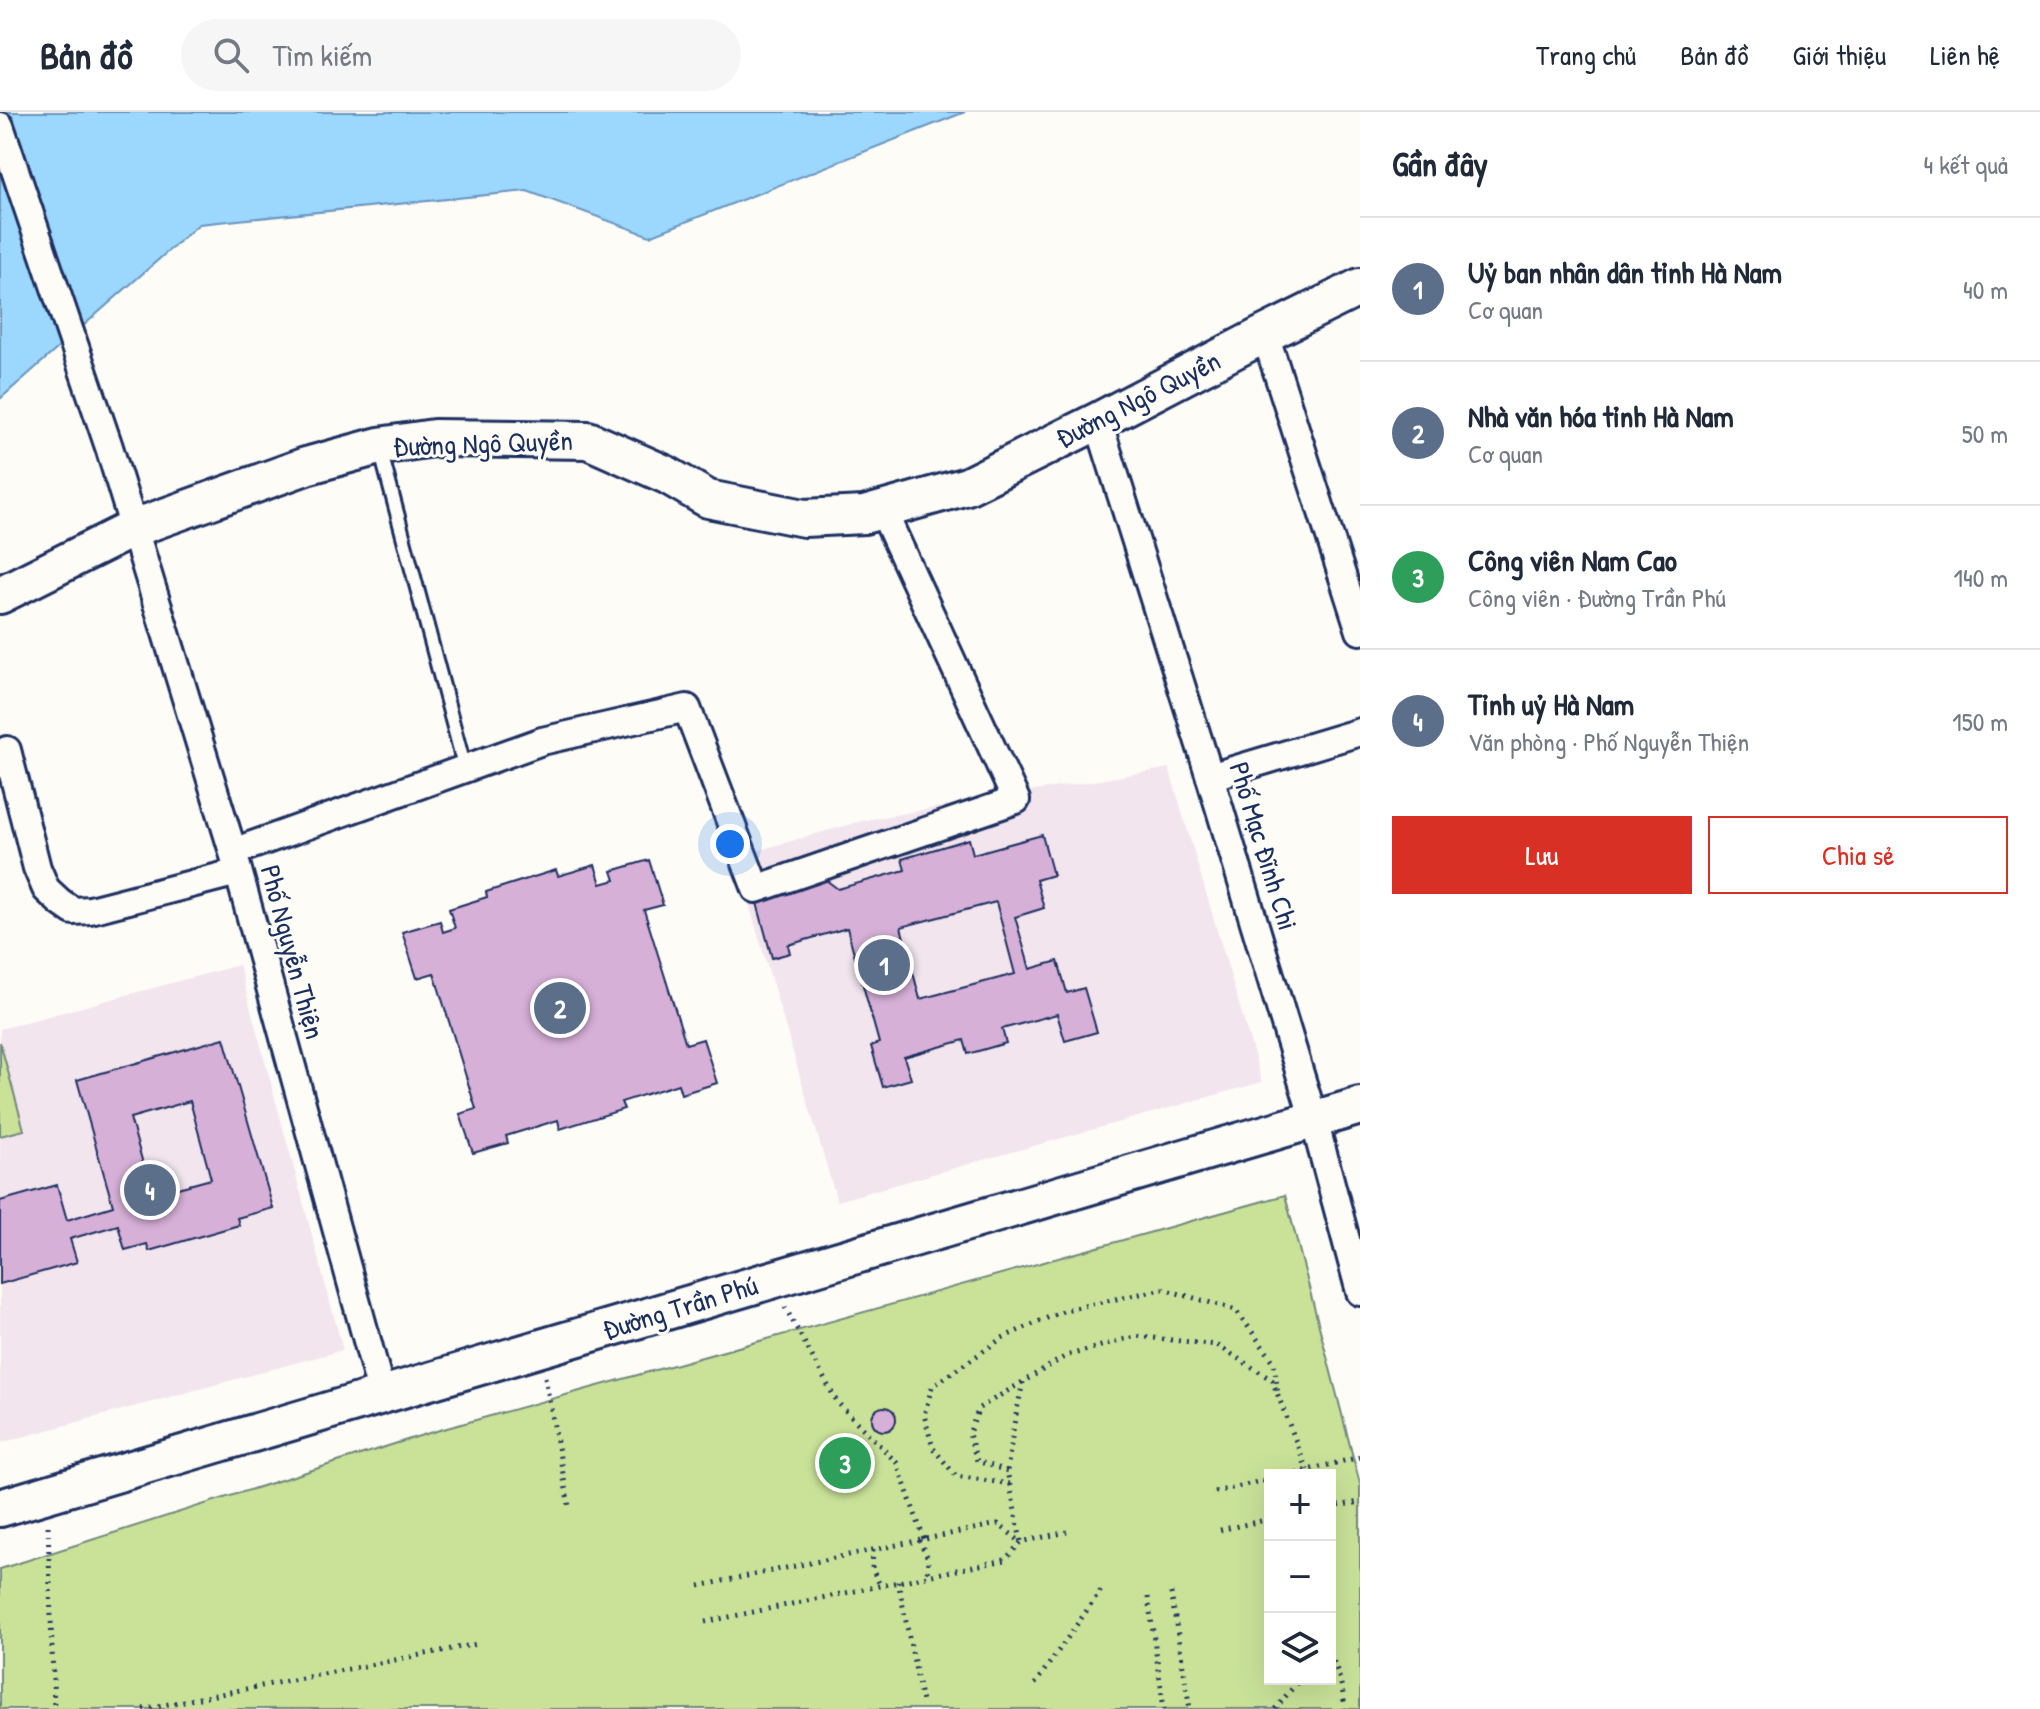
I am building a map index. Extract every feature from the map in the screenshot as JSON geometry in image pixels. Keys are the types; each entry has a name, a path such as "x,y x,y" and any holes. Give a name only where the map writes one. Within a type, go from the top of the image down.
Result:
{"street":[{"name":"Phố Nguyễn Thiện","path":"0,126 109,447 235,862 382,1395"},
{"name":"Đường Ngô Quyền","path":"0,595 134,528 306,466 379,446 434,438 588,440 667,475 708,499 804,518 864,515 967,486 1360,287"},
{"path":"1265,334 1360,631"},
{"name":"Phố Mạc Đĩnh Chi","path":"1098,421 1314,1120 1360,1292"},
{"path":"7,750 37,868 46,889 73,911 90,910 235,862 542,741 687,708 756,889 1016,800 882,509"},
{"path":"1210,777 1360,732"},
{"name":"Đường Trần Phú","path":"0,1508 1360,1106"}],"lane":[{"path":"379,446 465,769"}],"path":[{"path":"770,1280 837,1402 897,1463 928,1558 927,1576"},
{"path":"1010,1484 956,1476 933,1448 924,1415 932,1387 1002,1338 1065,1310 1163,1289 1236,1310 1274,1362 1278,1395"},
{"path":"1007,1471 977,1461 969,1434 979,1408 1066,1356 1136,1336 1217,1345 1272,1380 1307,1469"},
{"path":"539,1349 569,1506"},
{"path":"1021,1542 1007,1471 1024,1381"},
{"path":"1311,1469 1360,1457"},
{"path":"1215,1492 1264,1480"},
{"path":"47,1494 54,1709"},
{"path":"1336,1506 1360,1502"},
{"path":"1220,1530 1264,1520"},
{"path":"699,1586 998,1524 1021,1542"},
{"path":"705,1622 1005,1560 1021,1542 1067,1532"},
{"path":"873,1550 872,1569 880,1585"},
{"path":"898,1581 922,1702"},
{"path":"1035,1684 1104,1586"},
{"path":"1171,1593 1190,1709"},
{"path":"1148,1597 1164,1709"},
{"path":"143,1709 477,1644"},
{"path":"1336,1666 1345,1709"},
{"path":"1275,1709 1295,1685"}],"shaded area":[{"path":"1169,768 1262,1082 837,1201 735,857 865,820"},
{"path":"239,965 343,1350 0,1443 0,1029"}],"green space":[{"path":"0,1042 24,1130 0,1136"},
{"path":"1285,1195 1360,1484 1360,1709 0,1709 0,1569 429,1433"}],"water":[{"path":"0,112 965,112 650,236 527,191 199,224 0,399"}],"building":[{"path":"1042,835 1053,875 1036,880 1044,908 1015,917 1030,969 1058,961 1067,993 1084,988 1097,1032 1065,1041 1057,1014 1002,1029 1006,1043 968,1054 964,1040 904,1057 911,1079 883,1087 871,1046 879,1043 847,928 788,945 790,953 772,958 754,892 818,874 838,889 905,870 902,859 969,839 973,854","holes":["996,902 1015,974 920,999 901,927"]},
{"path":"649,860 663,905 644,910 686,1044 703,1039 717,1083 681,1094 678,1084 621,1102 624,1109 560,1129 558,1120 506,1136 508,1143 473,1153 460,1114 476,1109 434,973 417,978 402,932 440,921 443,932 455,928 449,909 487,897 486,892 556,870 558,876 595,865 601,884 615,880 612,871"},
{"path":"224,1038 273,1208 237,1218 239,1225 149,1251 147,1244 125,1250 118,1225 70,1239 77,1262 0,1284 0,1201 57,1185 67,1220 113,1206 77,1080","holes":["190,1101 211,1179 152,1195 130,1118"]},
{"path":"884,1407 893,1410 896,1419 893,1428 884,1431 875,1428 872,1419 875,1410"}],"place":[{"name":"Uỷ ban nhân dân tỉnh Hà Nam","path":"884,965"},
{"name":"Nhà văn hóa tỉnh Hà Nam","path":"560,1008"},
{"name":"Tỉnh uỷ Hà Nam","path":"150,1190"},
{"name":"Công viên Nam Cao","path":"845,1463"}]}
